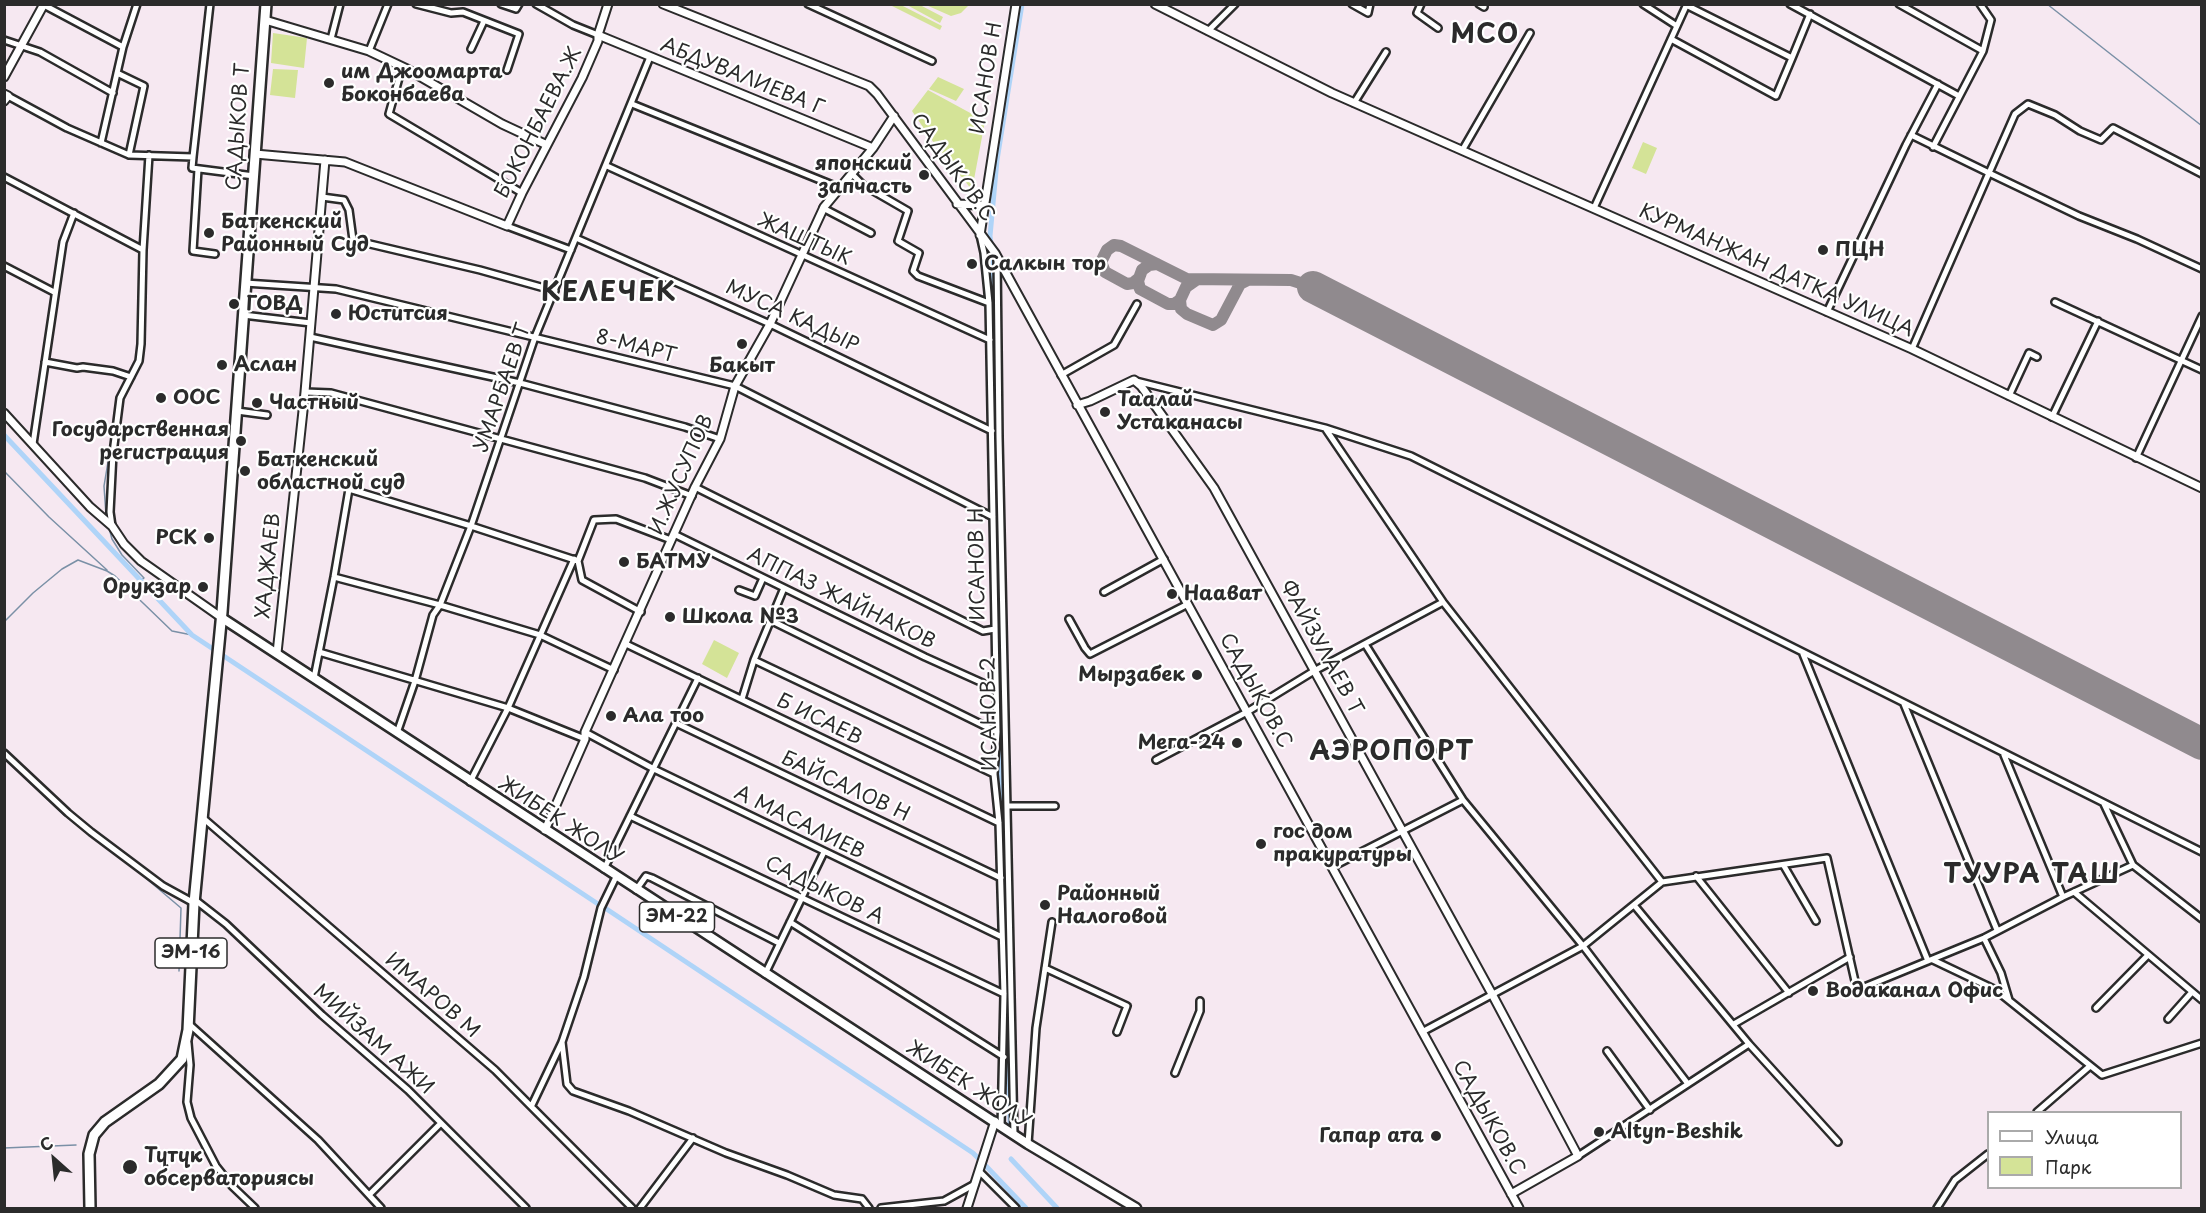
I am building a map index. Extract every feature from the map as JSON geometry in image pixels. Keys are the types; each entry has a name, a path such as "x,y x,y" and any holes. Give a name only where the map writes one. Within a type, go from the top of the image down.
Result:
{"highway":[{"name":"САДЫКОВ Т","path":"222,615 266,4"},
{"name":"ЭМ-16","path":"90,1209 89,1154 94,1135 105,1122 159,1084 183,1059 188,1027 201,817 222,615"}],"main road":[{"name":"ЖИБЕК ЖОЛУ","path":"222,615 470,782 765,974 1028,1144 1136,1209"}],"street":[{"path":"101,143 123,47 137,4"},
{"path":"210,4 192,168 254,176"},
{"path":"331,39 340,4"},
{"path":"369,51 388,4"},
{"path":"416,4 451,13 463,12 519,34 507,69"},
{"path":"501,4 516,9 519,4"},
{"path":"536,4 573,25 598,35"},
{"name":"БОКОНБАЕВА.Ж","path":"507,226 582,78 598,41 608,4"},
{"name":"САДЫКОВ.С","path":"663,4 859,81 877,94 996,255 1519,1209"},
{"path":"808,4 932,62"},
{"name":"ИСАНОВ Н","path":"998,1124 1004,1057 1004,994 999,823 994,774 997,732 989,303 982,237 983,205 1016,4"},
{"name":"КУРМАНЖАН ДАТКА УЛИЦА","path":"1155,4 1332,93 1912,349 2202,488"},
{"path":"1208,31 1235,4"},
{"path":"1352,4 1368,14 1370,4"},
{"path":"1421,4 1417,13 1438,28"},
{"path":"1643,4 1677,26"},
{"path":"1790,4 1959,96"},
{"path":"1803,11 1808,4"},
{"path":"1899,4 1983,51"},
{"path":"1933,147 1983,51 1991,20 1980,4"},
{"path":"4,77 43,5 123,47"},
{"path":"1594,208 1687,5 1792,58"},
{"path":"1671,39 1776,96 1810,14"},
{"path":"265,20 369,51 402,67 502,124 547,145"},
{"path":"471,49 484,21"},
{"path":"1463,150 1530,33"},
{"name":"АБДУВАЛИЕВА Г","path":"598,35 873,148"},
{"path":"4,40 40,52 113,93"},
{"path":"1354,102 1386,52"},
{"name":"УМАРБАЕВ Т","path":"397,733 415,681 433,615 440,605 471,526 535,337 650,57"},
{"path":"402,67 389,114 522,193"},
{"path":"117,73 144,86 129,155"},
{"path":"1827,312 1911,135 1938,84"},
{"path":"6,97 67,128 129,155 192,158"},
{"path":"632,104 840,188"},
{"path":"1912,349 2015,114 2028,104 2055,115 2101,140 2113,128 2202,174"},
{"name":"И.ЖУСУПОВ","path":"545,830 672,537 720,439 735,386 770,324 823,208 873,148 894,116"},
{"path":"1911,135 2079,216 2138,239 2202,269"},
{"path":"255,154 345,162 571,250"},
{"path":"112,526 110,512 112,465 120,398 139,361 141,344 143,250 149,155"},
{"name":"ХАДЖАЕВ","path":"277,654 305,392 325,160"},
{"name":"ЖАШТЫК","path":"607,166 990,340"},
{"path":"198,169 193,251 215,254"},
{"path":"852,174 863,185 908,211 898,241 919,253 914,271 918,276 989,303"},
{"path":"4,177 143,250"},
{"path":"322,197 344,200 349,210 353,240 480,270 555,291"},
{"path":"957,204 983,205"},
{"path":"823,208 871,233"},
{"path":"33,444 53,318 54,292 63,242 74,213"},
{"name":"МУСА КАДЫР","path":"576,238 770,324 992,431"},
{"name":"ИСАНОВ-2","path":"996,255 1014,1135"},
{"path":"4,266 54,292"},
{"name":"8-МАРТ","path":"246,283 336,289 735,386 993,517"},
{"path":"2055,302 2202,370"},
{"path":"1061,375 1114,345 1137,304"},
{"path":"243,315 311,323"},
{"path":"2136,458 2202,316"},
{"path":"2052,417 2098,321"},
{"path":"310,337 520,383 686,427 720,439"},
{"path":"2009,396 2029,353 2037,357"},
{"path":"45,362 76,368 113,371 131,377"},
{"path":"1077,405 1134,380 1325,429 1411,456 2004,755 2041,771 2202,852"},
{"name":"ФАЙЗУЛАЕВ Т","path":"1134,380 1141,386 1214,488 1492,994 1578,1156"},
{"path":"305,392 331,393 645,478 692,496"},
{"path":"237,411 267,415"},
{"name":"ЖИБЕК ЖОЛУ","path":"4,413 90,507 112,526 124,544 141,561 222,615"},
{"path":"1325,429 1443,602 1662,882"},
{"path":"695,488 983,630 995,629"},
{"path":"314,678 349,489 576,560"},
{"name":"АППАЗ ЖАЙНАКОВ","path":"576,560 594,520 616,519 672,537 996,689"},
{"path":"1104,592 1164,559"},
{"path":"576,560 582,580 641,612"},
{"path":"470,782 508,708 576,560"},
{"path":"334,577 540,635 614,670"},
{"path":"739,590 755,596 763,578"},
{"path":"742,699 754,660 784,588"},
{"path":"1156,759 1247,712 1314,671 1443,602"},
{"path":"1069,619 1084,648 1090,654 1188,604"},
{"path":"770,620 997,732"},
{"name":"Б ИСАЕВ","path":"626,644 999,823"},
{"path":"1365,644 1463,800 1583,946 1688,1084"},
{"name":"А МАСАЛИЕВ","path":"319,652 508,708 585,735 1002,937"},
{"path":"1803,653 1930,960 1996,990 2102,1075 2202,1043"},
{"path":"754,660 994,774"},
{"path":"604,869 698,678"},
{"path":"1904,704 1997,930"},
{"name":"БАЙСАЛОВ Н","path":"676,723 1001,878"},
{"name":"МИЙЗАМ АЖИ","path":"4,753 91,832 163,886 194,901 226,924 322,1015 408,1090 526,1209"},
{"path":"2004,755 2063,897"},
{"path":"1332,867 1463,800"},
{"path":"2103,802 2133,865 2202,920"},
{"path":"1007,806 1055,806"},
{"name":"САДЫКОВ А","path":"630,816 1004,994"},
{"name":"ИМАРОВ М","path":"201,817 495,1070 632,1209"},
{"path":"765,974 824,852"},
{"path":"1422,1032 1583,946 1662,882 1827,858 1857,990 1984,938 2063,897 2133,865"},
{"path":"1784,866 1816,921"},
{"path":"636,890 646,876 652,878 779,943"},
{"path":"1696,876 1789,993"},
{"path":"532,1105 562,1042 584,976 600,908 616,877"},
{"path":"2074,892 2202,1000"},
{"path":"1634,905 1749,1044 1838,1142"},
{"path":"790,922 1004,1057"},
{"path":"1028,1144 1036,1028 1052,922"},
{"path":"1984,938 2001,973 2009,1001"},
{"path":"2096,1008 2148,955"},
{"path":"1734,1024 1850,957"},
{"path":"1045,968 1127,1006 1117,1032"},
{"path":"2168,1019 2192,992"},
{"path":"1175,1073 1200,1011 1200,1001"},
{"path":"188,1027 318,1140 381,1209"},
{"path":"188,1027 190,1065 187,1102 191,1118 216,1166 255,1209"},
{"path":"562,1042 567,1084 573,1091 834,1195 862,1199 869,1209"},
{"path":"1511,1194 1578,1156 1749,1044"},
{"path":"1607,1051 1650,1110"},
{"path":"2039,1111 2090,1066"},
{"path":"369,1195 441,1123"},
{"path":"967,1209 998,1124"},
{"path":"640,1209 693,1138"},
{"path":"1937,1209 1955,1180 1987,1156"},
{"path":"979,1171 1016,1209"},
{"path":"881,1209 944,1201 975,1184"}],"green space":[{"path":"890,5 901,5 942,26 940,30"},
{"path":"907,5 920,5 943,17 940,23"},
{"path":"926,5 969,5 961,13 951,16"},
{"path":"273,33 307,38 304,68 271,63"},
{"path":"273,69 298,70 295,98 270,95"},
{"path":"938,77 964,89 956,101 929,89"},
{"path":"928,90 985,121 972,190 931,139 912,111"},
{"path":"1643,142 1657,148 1646,174 1632,168"},
{"path":"714,640 739,653 727,678 702,664"}],"waterway":[{"path":"1010,1125 1000,715 1001,658 993,261 990,236 997,160 1022,4"},
{"path":"2047,4 2202,126"},
{"path":"4,435 192,635 598,904"},
{"path":"106,515 104,486 109,456"},
{"path":"4,471 49,517 107,570"},
{"path":"109,528 112,539 122,555 144,578 140,581"},
{"path":"4,622 33,593 62,569 78,560 115,576 172,631 192,635"},
{"path":"4,758 64,815 181,908 179,971"},
{"path":"605,908 979,1159"},
{"path":"4,1148 76,1145"},
{"path":"1011,1159 1057,1208"},
{"path":"985,1165 1026,1208"}],"taxiway":[{"path":"1138,279 1127,284 1105,272 1101,262 1107,250 1114,245 1121,246 1187,279 1291,280 1313,287"},
{"path":"1157,264 1149,265 1142,270 1138,281 1140,289 1168,304 1174,304 1180,300"},
{"path":"1196,280 1186,287 1180,300 1181,309 1213,325 1221,320 1240,284 1248,280"}],"runway":[{"path":"1313,287 2202,744"}],"place":[{"name":"им Джоомарта Боконбаева","path":"329,83"},
{"name":"японский запчасть","path":"924,175"},
{"name":"Баткенский Районный Суд","path":"209,233"},
{"name":"ПЦН","path":"1823,250"},
{"name":"Салкын тор","path":"972,264"},
{"name":"ГОВД","path":"234,304"},
{"name":"Юститсия","path":"336,314"},
{"name":"Бакыт","path":"742,344"},
{"name":"Аслан","path":"222,365"},
{"name":"ООС","path":"161,398"},
{"name":"Частный","path":"257,403"},
{"name":"Таалай Устаканасы","path":"1105,412"},
{"name":"Государственная регистрация","path":"241,441"},
{"name":"Баткенский областной суд","path":"245,471"},
{"name":"РСК","path":"209,538"},
{"name":"БАТМУ","path":"624,562"},
{"name":"Орукзар","path":"203,587"},
{"name":"Наават","path":"1172,594"},
{"name":"Школа №3","path":"670,617"},
{"name":"Мырзабек","path":"1197,675"},
{"name":"Ала тоо","path":"611,716"},
{"name":"Мега-24","path":"1237,743"},
{"name":"гос дом пракуратуры","path":"1261,844"},
{"name":"Районный Налоговой","path":"1045,905"},
{"name":"Водаканал Офис","path":"1813,991"},
{"name":"Altyn-Beshik","path":"1599,1132"},
{"name":"Гапар ата","path":"1436,1136"},
{"name":"Түтүк обсерваториясы","path":"130,1167"}],"district":[{"name":"МСО","path":"1485,36"},
{"name":"КЕЛЕЧЕК","path":"609,294"},
{"name":"АЭРОПОРТ","path":"1392,753"},
{"name":"ТУУРА ТАШ","path":"2032,876"}]}
